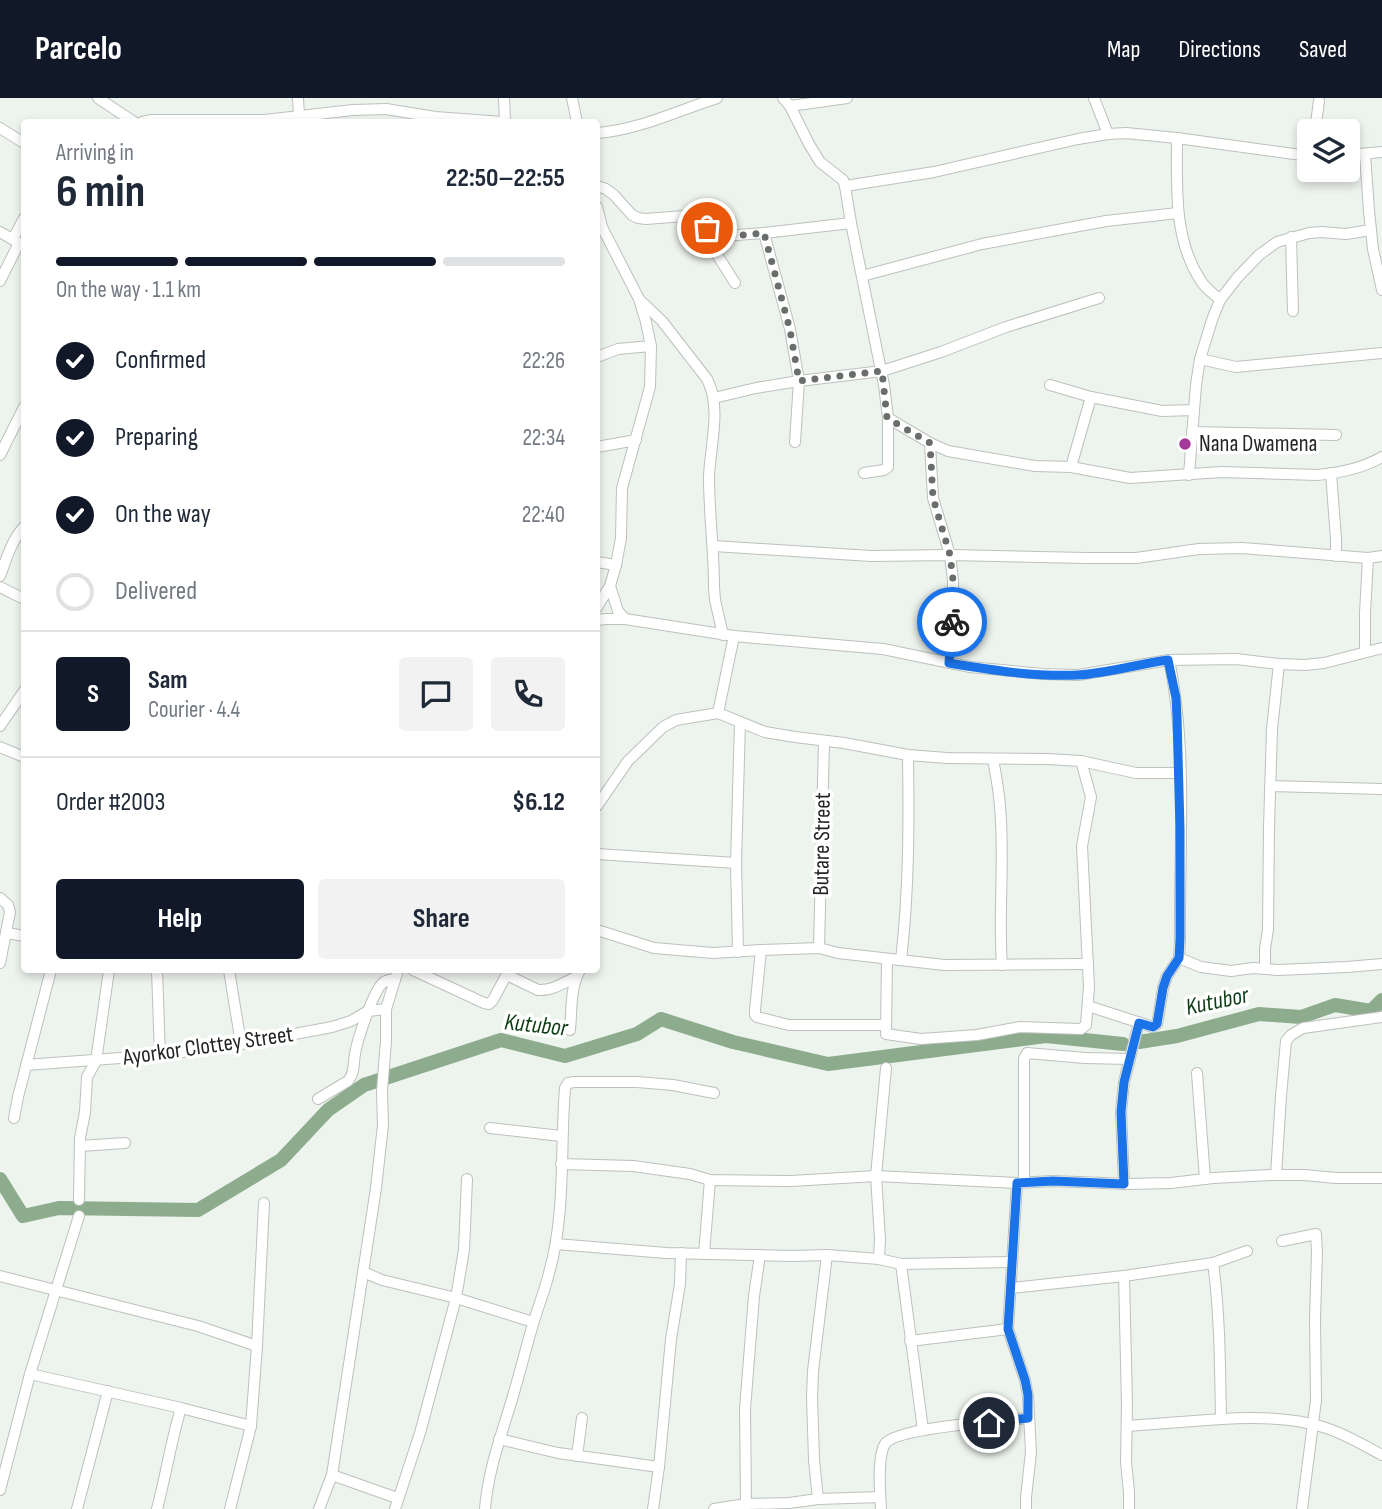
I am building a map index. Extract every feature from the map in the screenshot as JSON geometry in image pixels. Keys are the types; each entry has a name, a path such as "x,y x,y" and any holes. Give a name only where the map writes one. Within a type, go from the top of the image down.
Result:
{"street":[{"path":"98,98 130,119"},
{"path":"298,98 299,117"},
{"path":"504,98 504,119"},
{"path":"572,98 576,119"},
{"path":"600,133 646,122 717,98"},
{"path":"847,98 787,102 820,162 843,180 845,186 882,371 887,418 888,467 884,470 864,472"},
{"path":"1094,98 1108,134"},
{"path":"1317,119 1319,101"},
{"path":"276,119 386,104 435,117 463,119"},
{"path":"0,128 21,141"},
{"path":"845,186 934,172 1108,134 1177,138 1297,154"},
{"path":"1177,138 1178,213 1187,251 1200,280 1220,300"},
{"path":"1360,154 1382,152"},
{"path":"1365,154 1368,200 1375,225 1377,268 1382,290"},
{"path":"600,187 614,195 638,218 684,216 723,236 851,222"},
{"path":"862,276 982,244 1106,221 1178,213"},
{"path":"600,219 639,299 651,346 650,387 622,488 621,538 616,565 610,586 600,602"},
{"path":"1189,475 1200,359 1220,300 1259,255 1277,242 1321,232 1346,234 1375,225"},
{"path":"0,232 19,243 0,281"},
{"path":"764,233 790,330 799,381 795,442"},
{"path":"715,234 716,253 735,283"},
{"path":"1291,237 1293,311"},
{"path":"714,398 799,381 882,371 1006,327 1099,298"},
{"path":"639,299 662,321 707,379 714,398 709,477 715,600 729,635 719,713"},
{"path":"600,356 618,349 651,346"},
{"path":"1200,359 1236,367 1382,353"},
{"path":"1050,385 1091,397 1162,411 1194,410"},
{"path":"1071,467 1091,397"},
{"path":"0,455 21,413"},
{"path":"887,418 948,451 1035,466 1071,467 1130,478 1232,472 1299,475 1331,473 1369,464 1382,457"},
{"path":"1192,432 1336,435"},
{"path":"600,446 636,440"},
{"path":"930,443 933,498 950,555 953,580 949,663"},
{"path":"1331,473 1336,556"},
{"path":"0,576 21,529"},
{"path":"0,538 12,545"},
{"path":"713,546 871,556 1136,558 1242,548 1368,558 1382,556"},
{"path":"1365,652 1368,558"},
{"path":"600,562 616,565"},
{"path":"610,586 618,611 625,619"},
{"path":"0,587 21,598"},
{"path":"600,620 625,619 729,635 883,649 949,663 1043,674 1078,675 1168,660 1236,659 1305,665 1324,663 1382,648"},
{"path":"1088,1006 1153,1027 1157,1024 1167,976 1179,958 1180,774 1176,698 1168,660"},
{"path":"1265,969 1272,729 1279,664"},
{"path":"0,726 21,695"},
{"path":"600,802 628,761 663,727 676,720 719,713 765,732 908,755 1082,761 1136,773 1180,774"},
{"path":"738,952 736,863 740,722"},
{"name":"Butare Street","path":"819,948 824,741"},
{"path":"0,747 21,756"},
{"path":"901,960 909,858 908,755"},
{"path":"993,758 1000,808 1002,965"},
{"path":"761,950 755,1014 757,1017 789,1025 886,1032 921,1039 977,1035 1020,1027 1081,1029 1086,1025 1088,1006 1082,846 1091,797 1082,761"},
{"path":"1270,786 1382,789"},
{"path":"600,854 736,863"},
{"path":"0,898 8,905 10,912 0,963"},
{"path":"7,933 21,935"},
{"path":"600,935 654,948 713,953 819,948 838,953 944,965 1088,964"},
{"path":"886,1032 887,958"},
{"path":"1179,958 1211,969 1231,971 1382,964"},
{"path":"14,1118 50,973"},
{"path":"79,1200 81,1129 87,1077 96,1061 109,973"},
{"path":"157,973 160,1055"},
{"path":"229,973 241,1044"},
{"path":"419,973 489,1003 507,973"},
{"path":"510,973 538,990 556,987 578,973"},
{"path":"570,1030 572,994 578,973"},
{"path":"319,1509 332,1475 376,1188 383,1125 386,1009 397,974"},
{"path":"318,1099 352,1077 355,1054 368,1011 379,987 397,974"},
{"name":"Ayorkor Clottey Street","path":"26,1065 160,1055 241,1044 332,1027 351,1021 368,1011 386,1009"},
{"path":"1276,1175 1286,1041 1303,1028 1382,1017"},
{"path":"1124,1184 1121,1112 1124,1082 1139,1023"},
{"path":"1026,1509 1031,1452 1028,1395 1008,1329 1021,1183 1024,1059 1027,1053 1130,1059"},
{"path":"879,1259 876,1176 886,1068"},
{"path":"1196,1073 1205,1179"},
{"path":"485,1509 487,1486 499,1439 556,1244 565,1088 568,1083 574,1082 637,1082 673,1085 714,1093"},
{"path":"489,1128 561,1136"},
{"path":"80,1146 125,1143"},
{"path":"561,1164 633,1166 690,1174 710,1180 791,1181 876,1176 1021,1183 1124,1184 1276,1175 1382,1178"},
{"path":"332,1475 396,1503 421,1433 456,1298 464,1250 467,1179"},
{"path":"704,1254 710,1180"},
{"path":"230,1509 251,1426 264,1203"},
{"path":"0,1490 30,1374 79,1216"},
{"path":"1282,1241 1316,1234 1317,1400 1302,1509"},
{"path":"556,1244 704,1254 827,1255 879,1259 901,1264 1012,1262"},
{"path":"1011,1288 1213,1263 1247,1251"},
{"path":"653,1509 669,1352 680,1284 681,1253"},
{"path":"746,1504 746,1409 754,1296 760,1255"},
{"path":"818,1499 811,1397 827,1255"},
{"path":"1213,1263 1217,1299 1221,1419"},
{"path":"901,1264 923,1430"},
{"path":"363,1272 382,1280 456,1298 533,1322"},
{"path":"0,1276 198,1326 257,1346"},
{"path":"1124,1276 1129,1509"},
{"path":"910,1341 1008,1329"},
{"path":"30,1374 251,1426"},
{"path":"77,1509 108,1391"},
{"path":"157,1509 181,1408"},
{"path":"577,1456 582,1418"},
{"path":"881,1509 880,1468 883,1446 889,1439 923,1430 1028,1418"},
{"path":"1127,1426 1264,1418 1313,1424 1333,1430 1382,1455"},
{"path":"499,1439 558,1453 659,1467"},
{"path":"714,1509 746,1504 793,1506 818,1499 880,1497"}],"waterway":[{"name":"Kutubor","path":"1139,1042 1177,1036 1259,1014 1301,1017 1335,1005 1371,1011 1382,1000"},
{"name":"Kutubor","path":"0,1179 23,1216 59,1208 198,1210 281,1160 328,1110 364,1085 501,1040 565,1056 637,1034 661,1019 733,1042 828,1064 1046,1036 1123,1044"}],"way so far":[{"path":"707,228 723,236 764,233 790,330 799,381 882,371 887,418 930,443 933,498 950,555 953,580 952,622"}],"place":[{"name":"Nana Dwamena","path":"1185,444"}],"route":[{"path":"952,622 949,663 970,667 1078,675 1168,660 1176,698 1180,774 1179,958 1167,976 1157,1024 1153,1027 1139,1023 1135,1035 1124,1082 1121,1112 1124,1184 1053,1181 1017,1183 1008,1329 1025,1380 1028,1418 989,1423"}]}
